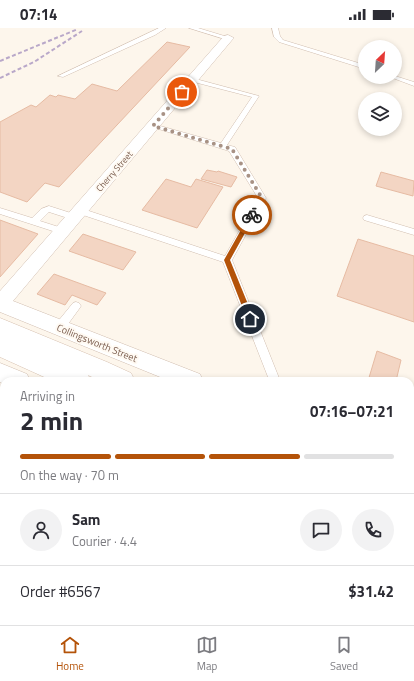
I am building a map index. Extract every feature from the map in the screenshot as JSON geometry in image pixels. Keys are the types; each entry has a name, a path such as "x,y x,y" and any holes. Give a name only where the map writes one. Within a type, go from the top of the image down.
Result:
{"main road":[{"path":"0,327 115,377"},
{"path":"0,347 70,377"}],"street":[{"name":"Cherry Street","path":"0,304 228,38"},
{"name":"Collingsworth Street","path":"0,304 184,377"},
{"path":"0,372 11,377"}],"lane":[{"path":"61,76 163,28"},
{"path":"192,28 207,30 228,38"},
{"path":"275,28 276,37 281,41 358,65"},
{"path":"192,80 256,96 223,146"},
{"path":"402,80 414,84"},
{"path":"153,126 232,149 262,198 227,260"},
{"path":"34,222 44,211 48,209 77,214 227,260"},
{"path":"0,211 62,231"},
{"path":"367,218 414,232"},
{"path":"227,260 274,377"},
{"path":"59,328 76,306"}],"building":[{"path":"167,42 190,47 59,187 45,183 27,202 0,192 0,122 31,105 36,107 50,95 56,97 58,95 75,99 92,84 117,91"},
{"path":"207,170 218,171 237,177 231,187 201,179"},
{"path":"381,172 414,181 413,196 376,186"},
{"path":"166,179 191,187 196,179 223,187 197,228 142,210"},
{"path":"0,220 38,234 0,277"},
{"path":"83,234 136,252 123,270 69,251"},
{"path":"358,239 414,256 414,322 337,296"},
{"path":"54,274 106,293 97,305 72,295 65,305 37,294"},
{"path":"377,351 401,360 397,377 369,377"}],"railway":[{"path":"0,61 78,29"},
{"path":"0,78 34,62 82,31"}],"way so far":[{"path":"182,92 153,126 232,149 262,198 252,215"}],"route":[{"path":"250,319 227,260 252,215"}]}
